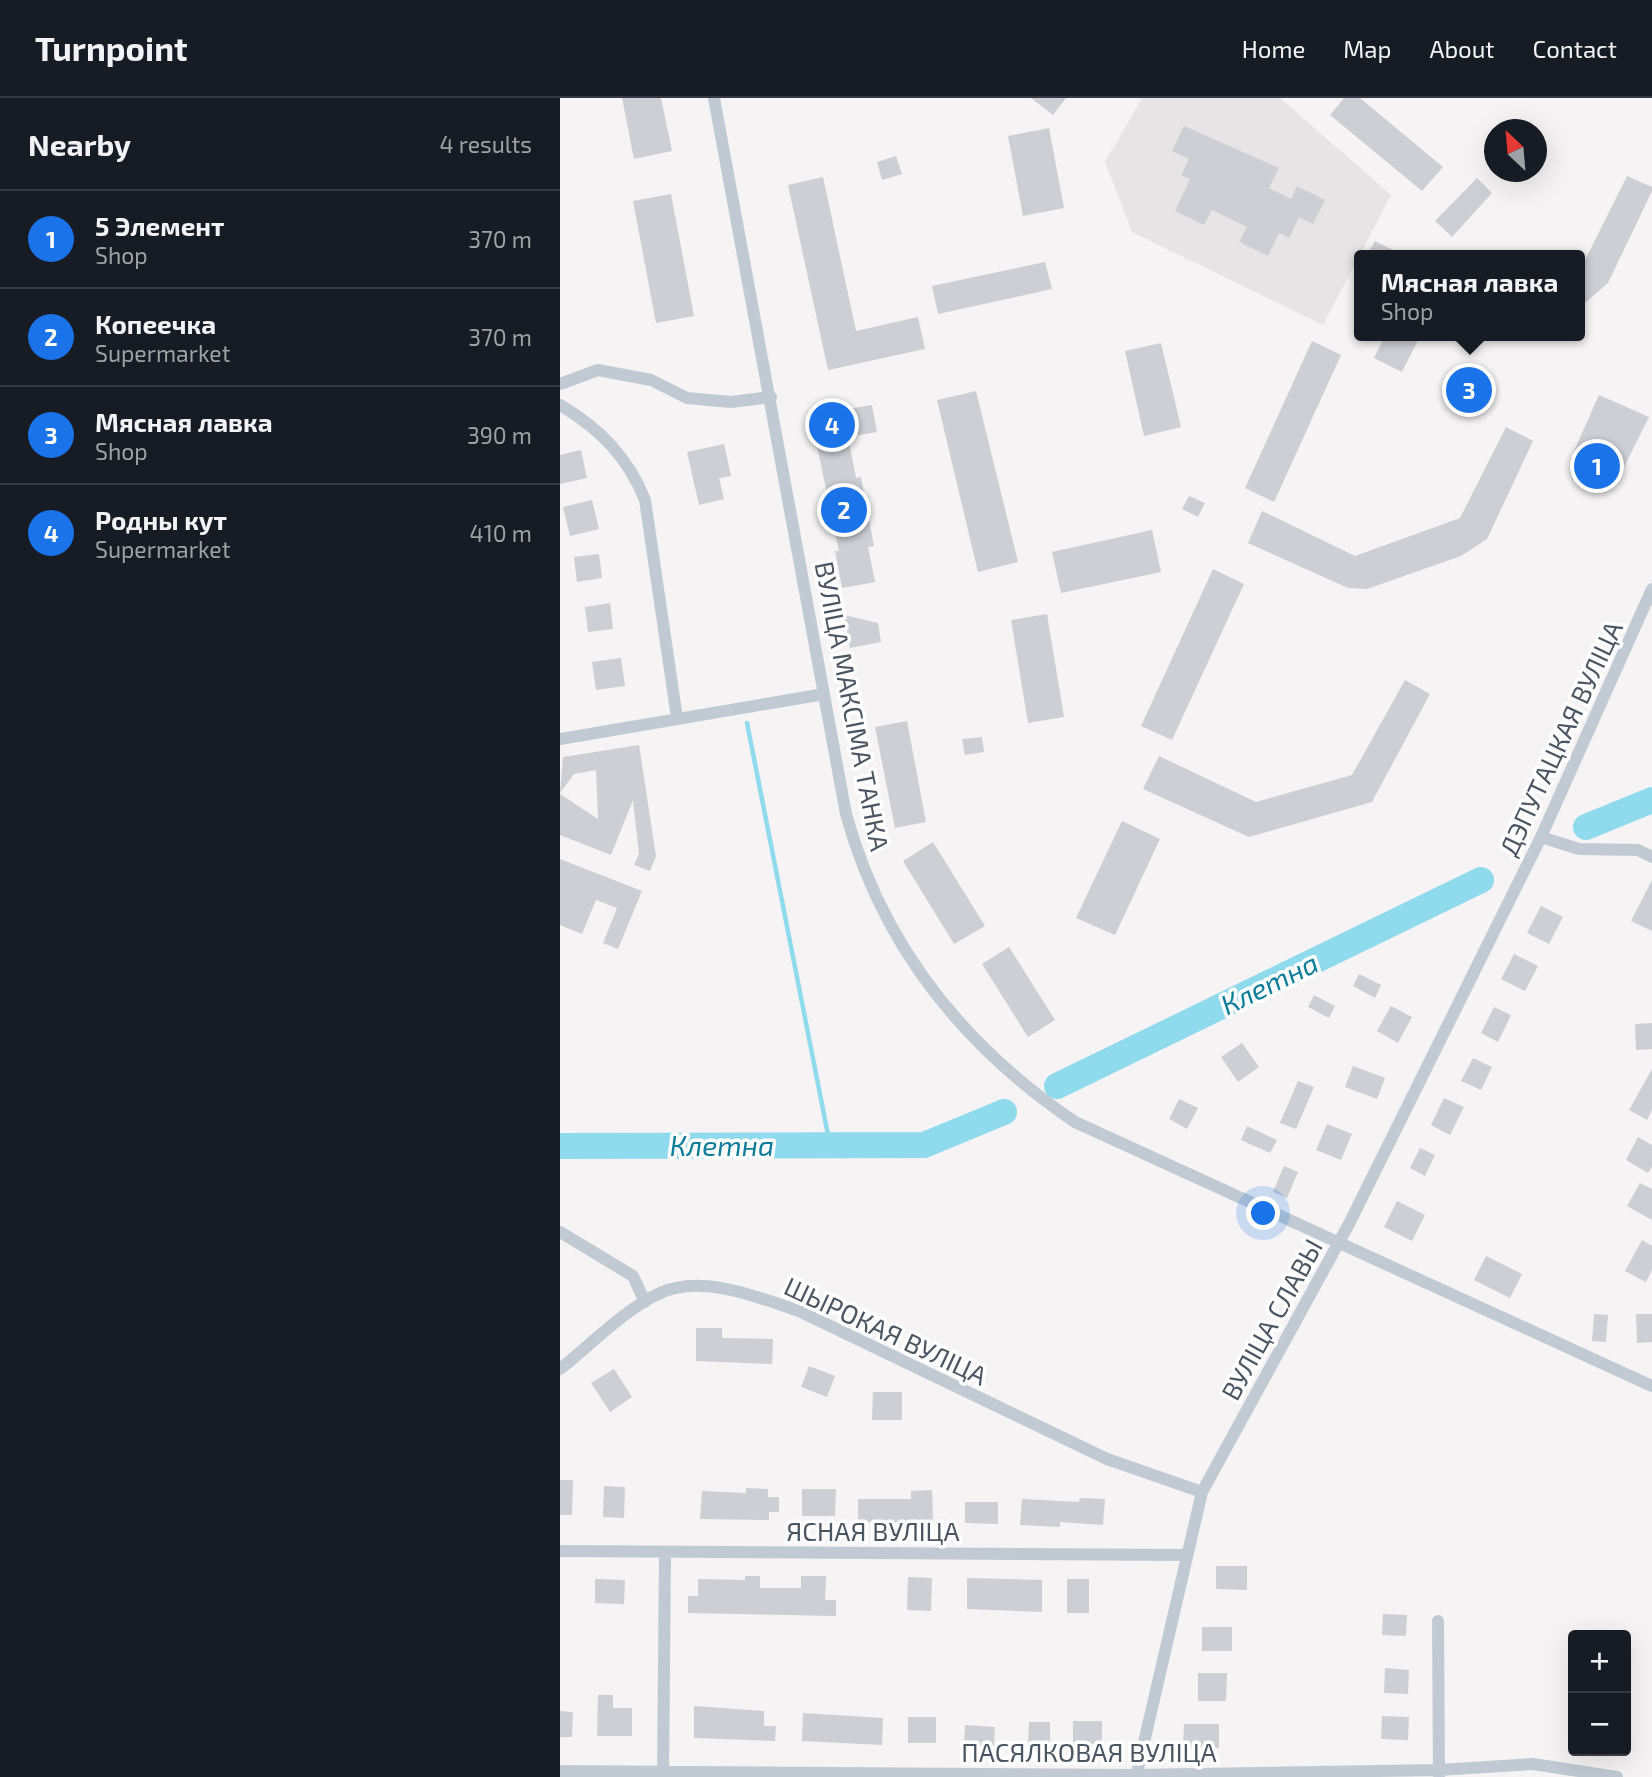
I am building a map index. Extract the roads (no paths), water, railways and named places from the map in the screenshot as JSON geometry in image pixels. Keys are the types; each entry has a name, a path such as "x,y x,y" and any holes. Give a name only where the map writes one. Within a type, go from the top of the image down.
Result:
{"street":[{"name":"ВУЛІЦА МАКСІМА ТАНКА","path":"714,98 846,814 856,850 886,919 926,981 974,1041 1015,1079 1075,1122 1652,1387"},
{"path":"560,384 598,370 651,380 687,398 731,402 771,397"},
{"path":"560,405 588,421 613,445 636,477 645,500 677,718"},
{"name":"ДЭПУТАЦКАЯ ВУЛІЦА","path":"1507,904 1541,837 1652,589"},
{"path":"560,739 824,694"},
{"path":"1541,837 1579,849 1626,848 1652,857"},
{"name":"ВУЛІЦА СЛАВЫ","path":"1136,1776 1202,1492 1339,1244 1507,904"},
{"path":"560,1232 633,1276 645,1302"},
{"name":"ШЫРОКАЯ ВУЛІЦА","path":"560,1369 659,1293 679,1288 708,1287 752,1295 799,1311 1107,1459 1202,1492"},
{"name":"ЯСНАЯ ВУЛІЦА","path":"560,1551 1186,1555"},
{"path":"663,1774 664,1553"},
{"path":"1438,1621 1439,1773"},
{"name":"ПАСЯЛКОВАЯ ВУЛІЦА","path":"560,1771 663,1774 1136,1776 1439,1773 1533,1764 1617,1777"}],"waterway":[{"path":"747,723 830,1145"},
{"name":"Клетна","path":"1586,827 1652,800"},
{"name":"Клетна","path":"1057,1086 1481,880"},
{"name":"Клетна","path":"560,1146 924,1145 1004,1112"}],"place":[{"name":"Мясная лавка","path":"1469,390"},
{"name":"Родны кут","path":"832,425"},
{"name":"5 Элемент","path":"1597,466"},
{"name":"Копеечка","path":"844,510"}]}
